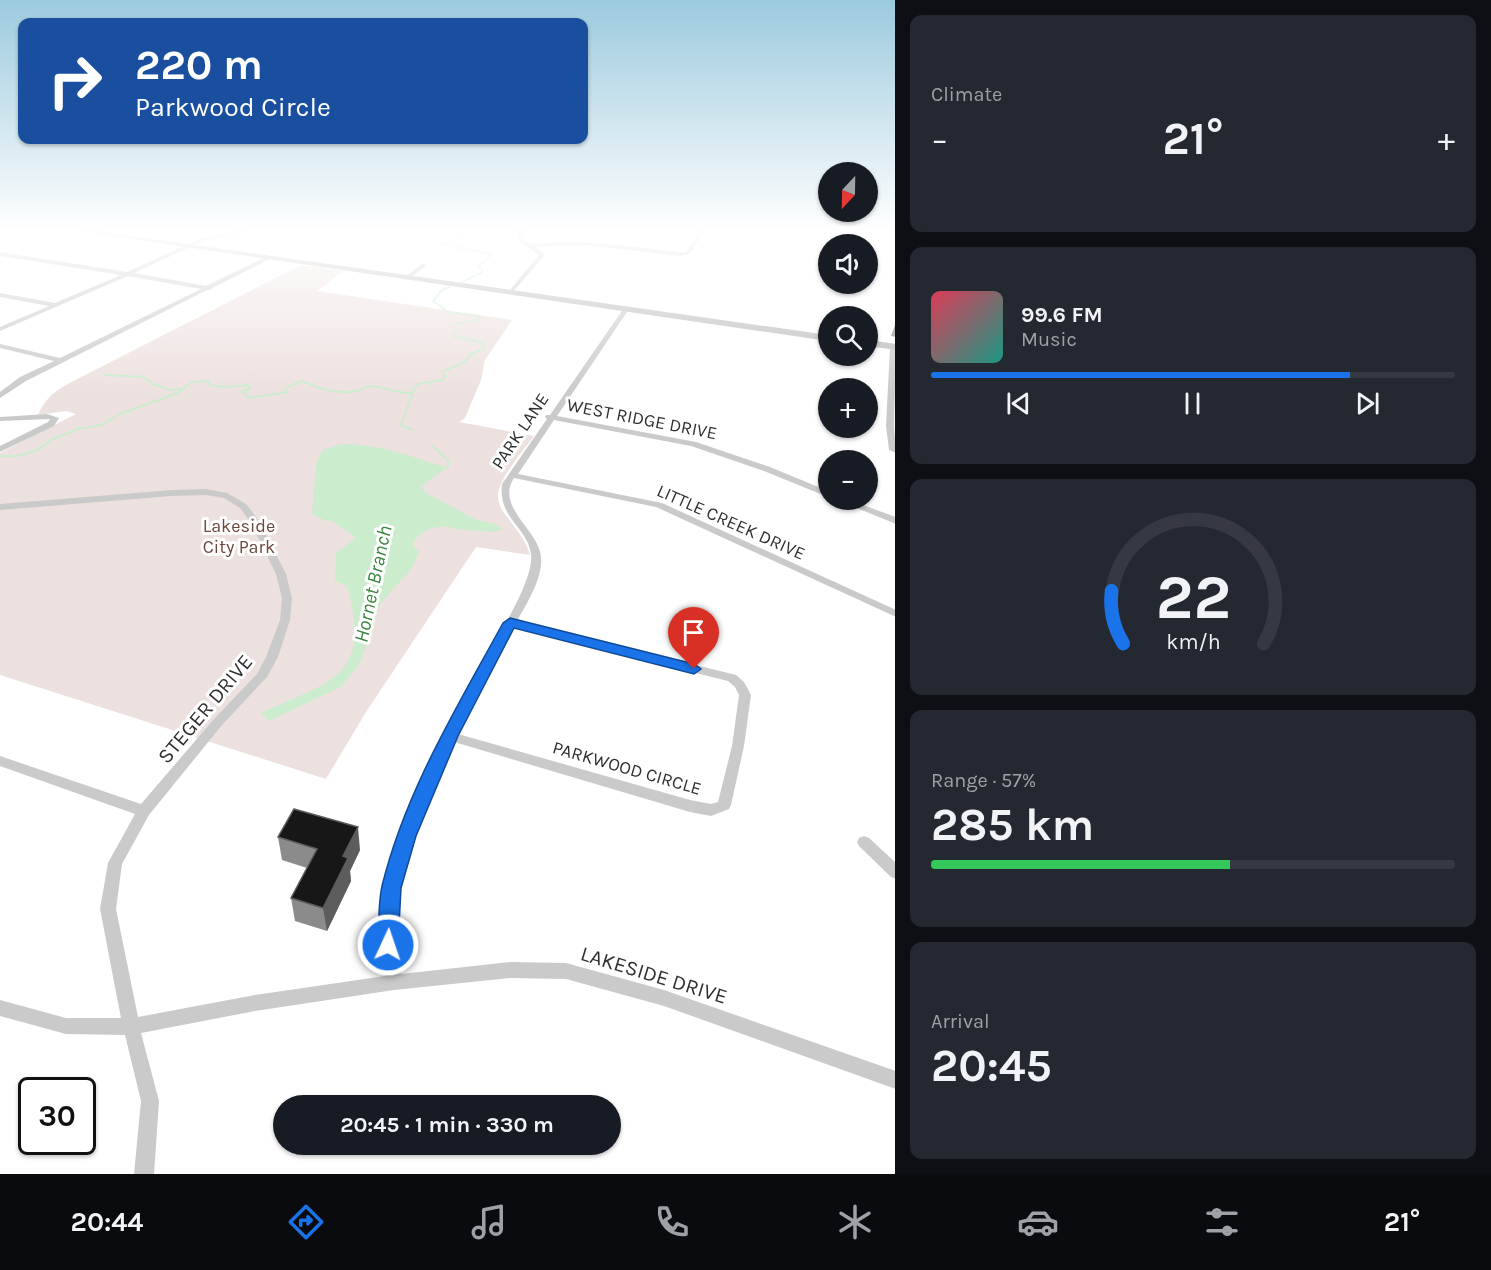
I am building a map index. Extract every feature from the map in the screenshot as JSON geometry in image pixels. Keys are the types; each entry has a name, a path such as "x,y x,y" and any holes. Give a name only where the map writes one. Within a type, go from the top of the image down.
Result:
{"street":[{"path":"0,329 102,286"},
{"path":"191,286 208,289"},
{"path":"0,396 23,379 214,286"},
{"path":"465,286 818,337"},
{"path":"511,292 517,286"},
{"path":"0,295 57,305"},
{"name":"PARK LANE","path":"394,982 388,945 391,888 406,836 449,736 510,623 536,564 536,551 514,519 503,493 511,475 549,417 626,309"},
{"path":"878,345 894,347 890,426 894,450"},
{"path":"0,346 60,360"},
{"path":"0,419 47,416 55,418 51,424 0,449"},
{"name":"WEST RIDGE DRIVE","path":"549,417 693,444 748,462 818,490"},
{"name":"LITTLE CREEK DRIVE","path":"511,475 659,505 895,614"},
{"name":"STEGER DRIVE","path":"0,507 171,493 206,492 227,496 243,506 256,523 281,573 287,598 285,620 272,657 261,676 218,722 144,811 115,863 108,909 131,1027 150,1101 144,1174"},
{"path":"868,510 895,521"},
{"name":"PARKWOOD CIRCLE","path":"449,736 690,806 711,810 724,805 745,696 740,685 732,678 510,623"},
{"path":"0,761 144,811"},
{"path":"864,842 895,872"},
{"name":"LAKESIDE DRIVE","path":"0,1008 66,1026 131,1027 255,1003 394,982 511,970 566,971 664,998 895,1080"}],"green space":[{"name":"Lakeside City Park","path":"260,286 324,286 317,291 512,320 485,360 481,380 465,418 459,422 534,436 506,474 498,497 501,508 521,536 530,555 476,547 366,712 326,779 0,675 0,453 76,414 66,411 38,415 50,397 79,378"}],"water":[{"path":"342,444 380,448 441,466 444,469 421,487 426,493 477,520 495,524 503,529 493,532 436,527 418,536 413,547 419,551 412,568 380,604 360,663 341,687 269,721 261,713 326,682 340,671 350,657 354,640 353,616 347,586 335,581 336,553 356,538 332,521 312,514 316,465 322,450"}],"building":[{"path":"294,809 358,827 343,856 348,858 323,908 291,898 317,849 278,837"}],"waterway":[{"name":"Hornet Branch","path":"450,287 442,290 433,301 448,312 479,316 480,319 456,324 456,329 453,331 454,338"},
{"name":"Hornet Branch","path":"413,393 418,384 442,380 445,376 442,372 465,362 470,355 484,348 482,343 454,336"},
{"path":"105,375 143,377 153,384 170,390 183,389"},
{"path":"183,389 191,382 208,381 210,385 223,387 248,385 251,388 242,392 250,398 287,392 285,388 301,381 336,391 357,391 370,386 413,393"},
{"path":"0,456 17,456 38,450 51,440 78,429 101,425 120,414 178,393 183,389"},
{"name":"Hornet Branch","path":"412,430 401,425 413,393"},
{"name":"Hornet Branch","path":"433,446 448,460 448,467 440,470"}],"route":[{"path":"388,945 391,888 406,836 449,736 510,623 694,669"}]}
